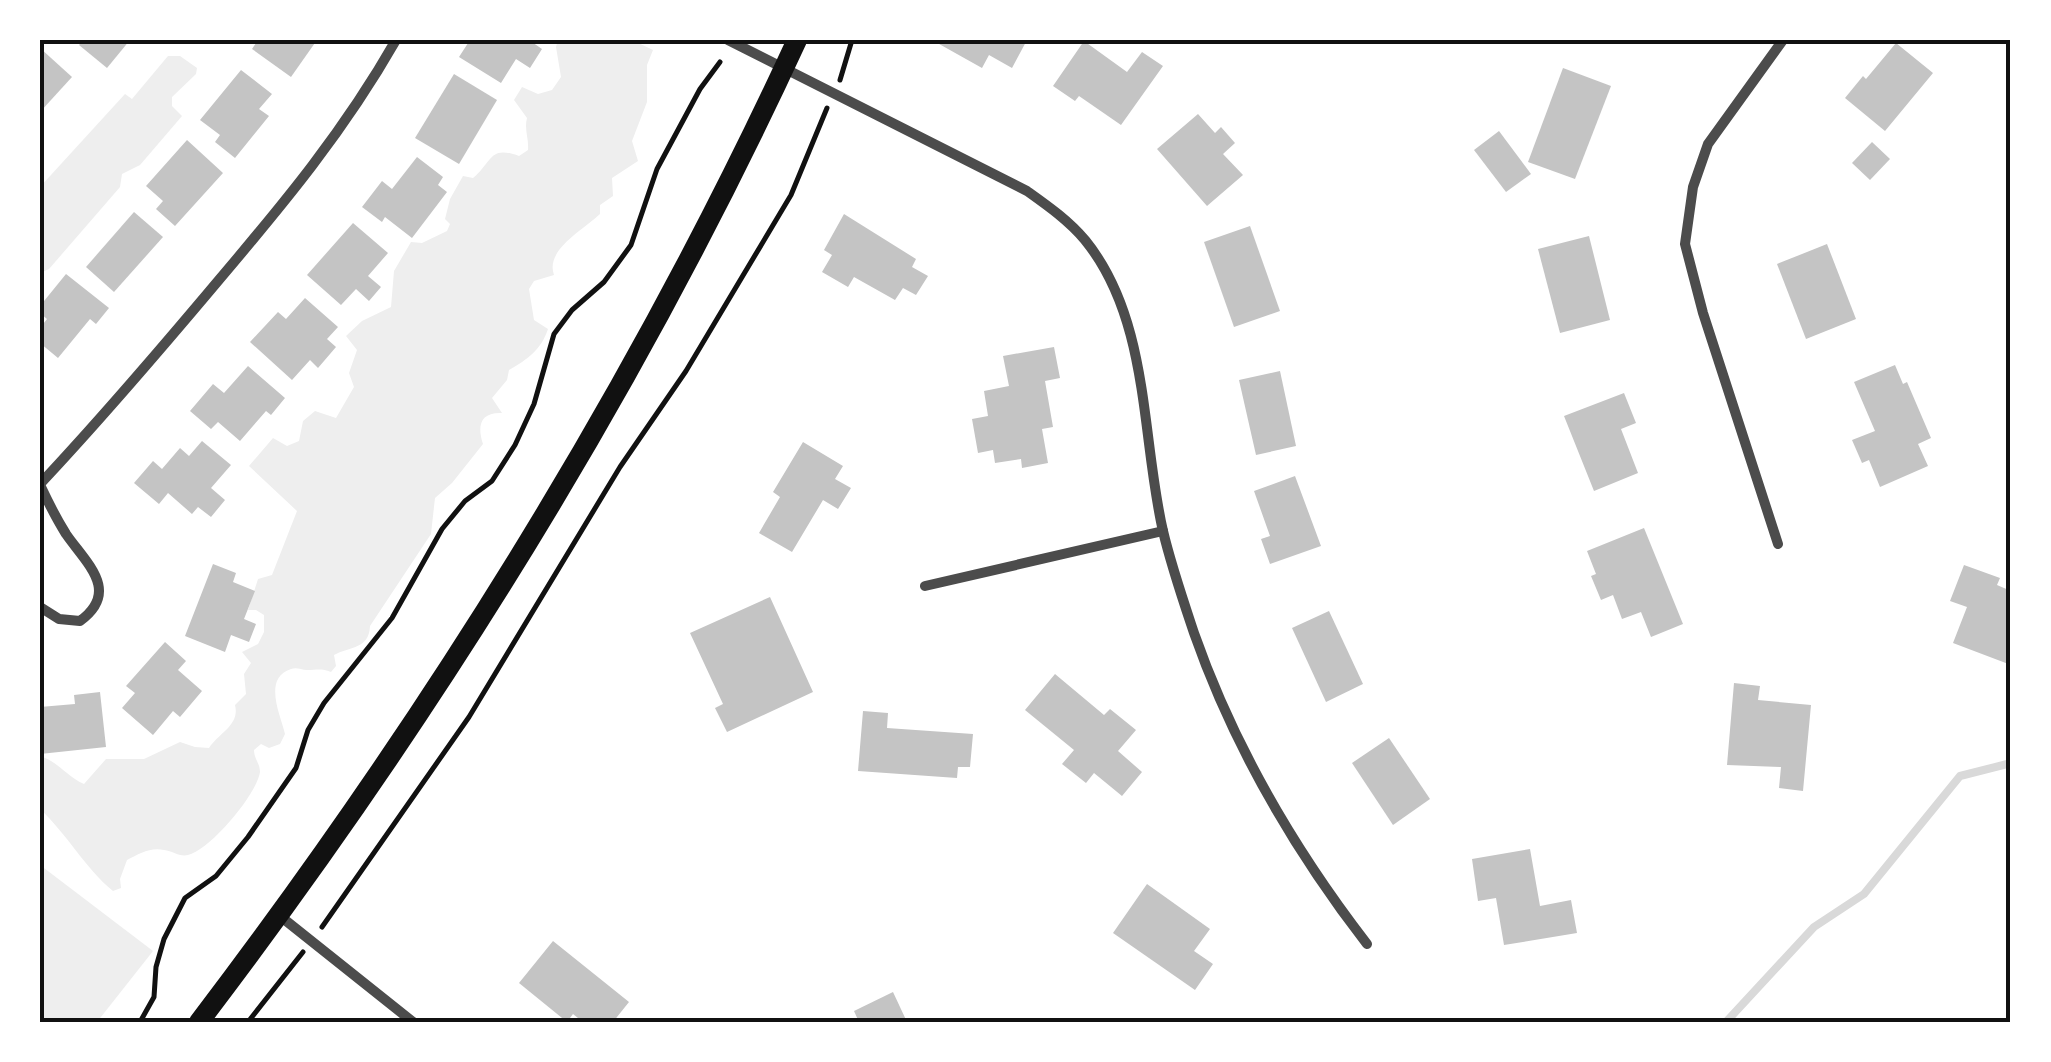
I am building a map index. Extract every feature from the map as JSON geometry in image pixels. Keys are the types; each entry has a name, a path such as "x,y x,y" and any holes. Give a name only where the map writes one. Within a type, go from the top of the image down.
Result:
{"main road":[{"path":"199,1022 280,916 380,773 556,497 655,325 797,40"}],"street":[{"path":"40,607 59,619 80,621 96,604 100,588 96,572 57,520 40,484 142,371 327,150 396,40"},
{"path":"728,40 1027,191 1057,212 1094,252 1123,311 1163,531 1212,681 1253,771 1299,851 1367,944"},
{"path":"1778,544 1703,313 1685,244 1693,188 1708,144 1783,40"},
{"path":"925,586 1163,531"},
{"path":"280,916 413,1022"}],"path":[{"path":"248,1022 312,941 469,717 620,467 686,370 792,195 852,40"},
{"path":"140,1022 154,997 156,967 164,939 184,898 216,876 248,837 296,768 308,730 324,704 392,618 442,529 465,500 492,481 534,404 554,334 572,310 604,282 631,246 657,170 700,89 720,62"}],"shaded area":[{"path":"558,40 632,40 653,50 647,65 647,102 632,141 638,161 612,178 613,196 600,205 600,214 560,249 555,257 554,275 534,281 529,289 534,320 548,329 542,343 509,370 507,380 492,398 502,413 482,421 483,444 435,498 431,534 370,626 366,639 334,655 336,666 331,672 295,668 282,674 275,689 285,734 280,744 269,748 261,744 254,750 260,772 242,807 197,851 179,855 154,849 127,860 121,888 113,891 40,809 40,756 84,784 106,759 144,759 180,742 209,748 232,723 235,705 246,694 244,674 251,663 242,652 258,644 264,632 264,615 248,610 258,579 272,575 297,511 249,466 273,438 287,446 299,441 303,421 315,411 336,418 354,387 349,373 357,350 346,336 362,321 391,307 394,271 411,242 422,243 447,231 450,224 445,219 450,199 463,176 473,178 492,156 502,152 519,156 528,150 527,118 514,100 522,87 538,94 552,90 561,77"},
{"path":"168,56 180,56 197,68 196,74 172,97 172,106 182,116 140,165 122,174 120,187 49,269 40,273 40,187 125,94 132,99"},
{"path":"40,865 153,951 97,1022 40,1022"}],"building":[{"path":"83,40 130,40 107,68 79,45"},
{"path":"258,40 317,40 291,77 252,49"},
{"path":"470,40 529,40 542,49 530,68 516,59 501,83 459,57"},
{"path":"932,40 1027,40 1012,68 989,55 982,68"},
{"path":"1084,41 1127,72 1142,52 1163,66 1121,125 1079,96 1075,101 1053,86"},
{"path":"1896,43 1933,73 1885,131 1845,98"},
{"path":"40,48 72,77 40,112"},
{"path":"1563,68 1611,86 1575,179 1528,162"},
{"path":"241,70 272,94 259,109 269,116 235,158 215,142 220,135 200,120"},
{"path":"454,74 497,100 459,164 415,138"},
{"path":"1198,114 1215,133 1221,127 1235,143 1223,154 1243,175 1207,206 1157,149"},
{"path":"1499,131 1531,174 1506,192 1474,150"},
{"path":"187,140 223,173 175,226 156,209 163,201 146,186"},
{"path":"1872,142 1890,159 1870,180 1852,163"},
{"path":"417,157 443,177 438,185 447,192 412,238 385,217 382,222 362,207 382,181 392,189"},
{"path":"134,212 163,237 114,292 86,267"},
{"path":"844,214 916,259 912,267 928,276 916,295 903,288 895,300 854,277 848,287 822,272 832,255 824,250"},
{"path":"353,223 388,253 368,276 381,287 369,301 356,289 341,305 307,275"},
{"path":"1250,226 1280,311 1234,327 1204,242"},
{"path":"1589,236 1610,320 1560,333 1538,249"},
{"path":"1827,244 1856,319 1806,339 1777,264"},
{"path":"66,274 109,308 96,324 90,319 58,358 40,343 40,328 47,319 40,313 40,306"},
{"path":"305,298 338,327 327,339 336,347 318,368 310,360 292,380 250,342 278,312 286,319"},
{"path":"1054,347 1060,378 1045,381 1053,427 1042,429 1048,463 1022,468 1021,459 995,463 993,450 978,453 972,419 988,416 984,391 1009,386 1003,356"},
{"path":"1895,365 1903,384 1907,382 1931,438 1918,444 1928,466 1880,487 1869,460 1862,463 1852,440 1875,431 1854,382"},
{"path":"248,366 285,398 271,415 266,411 240,441 218,422 211,429 190,411 213,384 224,393"},
{"path":"1280,371 1296,446 1256,455 1239,380"},
{"path":"1624,393 1636,423 1621,429 1638,473 1594,491 1564,416"},
{"path":"202,441 231,465 211,488 225,500 211,517 198,507 192,514 168,493 159,504 134,483 153,461 162,469 180,448 189,456"},
{"path":"803,442 843,466 835,479 851,488 838,509 823,500 792,552 759,533 780,497 773,492"},
{"path":"1295,476 1321,546 1270,564 1261,539 1270,536 1254,491"},
{"path":"1644,528 1683,624 1651,637 1641,612 1622,619 1613,595 1601,600 1591,576 1596,574 1587,551"},
{"path":"213,564 236,573 233,582 255,591 244,619 256,624 249,642 231,635 225,652 185,636"},
{"path":"1964,565 2000,578 1997,585 2011,591 2011,665 1953,643 1967,607 1950,601"},
{"path":"770,597 813,692 727,732 715,708 723,704 690,633"},
{"path":"1329,611 1363,684 1326,702 1292,628"},
{"path":"165,642 186,661 178,670 202,691 180,717 173,711 153,735 122,708 135,693 126,686"},
{"path":"1055,674 1104,715 1110,709 1136,730 1118,751 1142,772 1122,796 1094,773 1086,783 1062,764 1074,750 1025,710"},
{"path":"1734,683 1760,686 1758,700 1811,705 1803,791 1779,788 1781,767 1727,765"},
{"path":"100,692 106,747 40,754 40,707 75,704 74,695"},
{"path":"863,711 888,713 887,728 973,734 970,767 958,767 957,778 858,771"},
{"path":"1389,738 1430,799 1393,825 1352,763"},
{"path":"1530,849 1540,906 1571,900 1577,933 1504,945 1496,898 1478,901 1472,859"},
{"path":"1147,884 1210,929 1194,951 1213,964 1195,990 1113,933"},
{"path":"553,941 629,1002 613,1022 583,1022 573,1014 567,1022 519,983"},
{"path":"893,992 907,1022 859,1022 854,1011"}],"waterway":[{"path":"1726,1022 1814,927 1864,894 1960,776 2011,763"}]}
